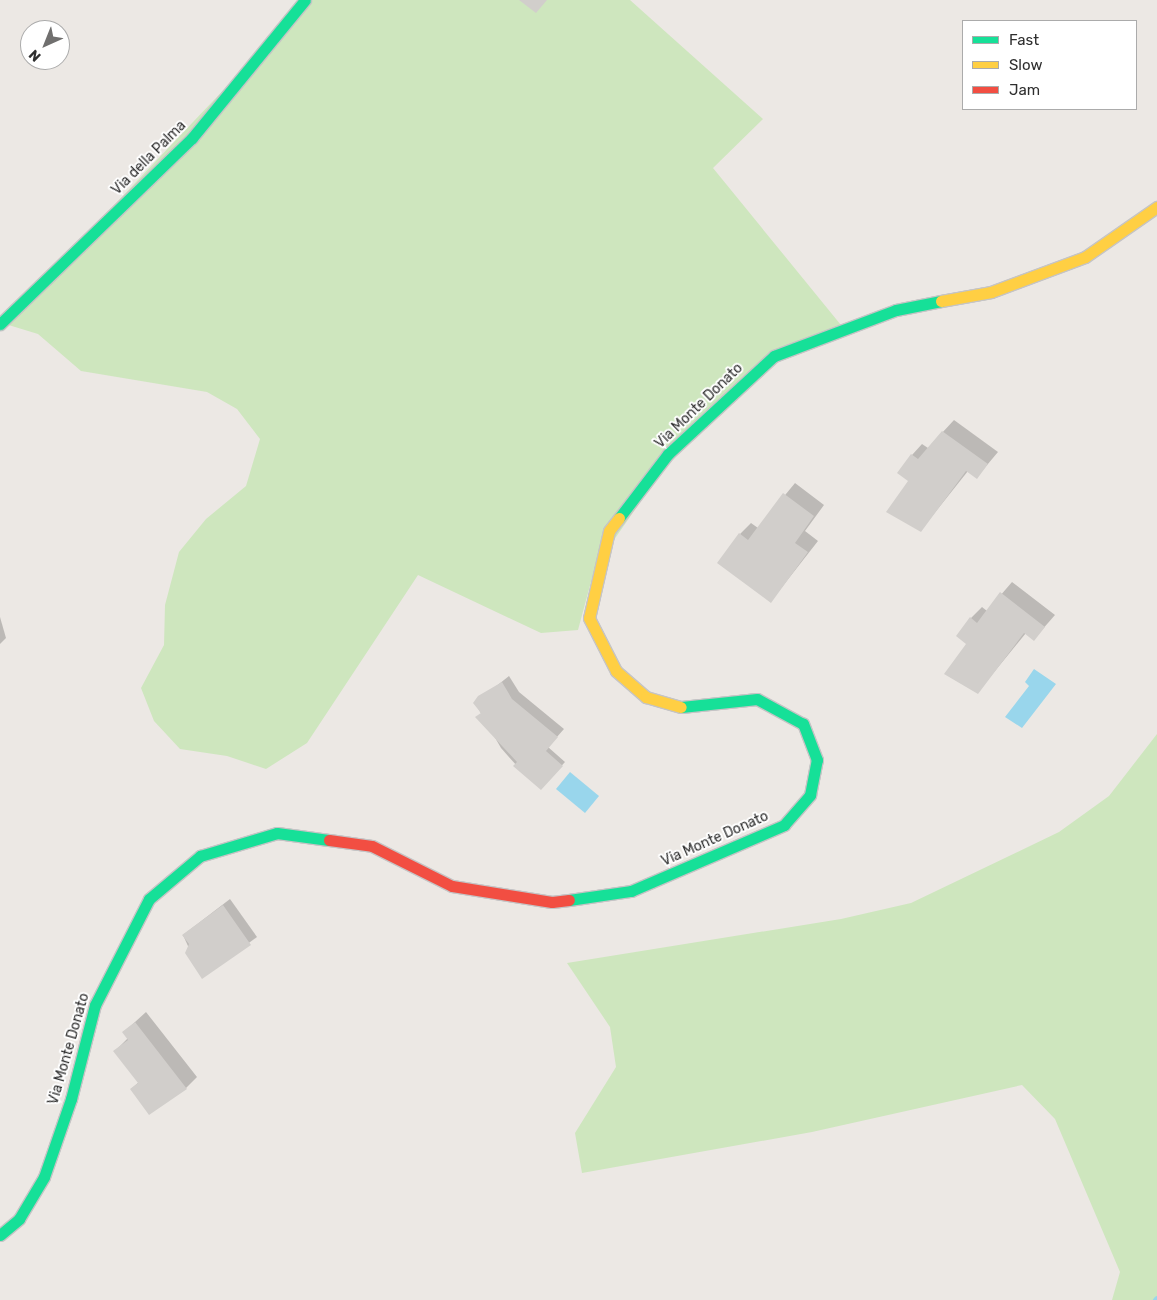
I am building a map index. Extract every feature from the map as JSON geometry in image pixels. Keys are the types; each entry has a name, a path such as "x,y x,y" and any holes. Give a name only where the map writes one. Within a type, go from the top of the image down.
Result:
{"street":[{"name":"Via della Palma","path":"0,324 192,138 305,0"},
{"name":"Via Monte Donato","path":"0,1235 19,1219 44,1177 71,1099 95,1005 119,952 149,899 200,856 277,833 372,846 452,886 552,902 631,892 784,825 810,795 817,760 803,724 757,699 690,709 646,697 616,671 589,618 609,531 668,454 774,356 896,310 991,292 1075,260 1157,207"}],"green space":[{"path":"309,0 630,0 763,119 713,168 845,330 788,352 697,421 595,567 578,630 541,633 418,575 307,743 266,769 227,756 180,749 154,721 141,688 164,645 165,605 179,552 206,519 246,486 260,439 237,409 207,392 81,371 38,334 2,323"},
{"path":"1157,734 1157,1300 1112,1300 1120,1272 1055,1119 1022,1085 812,1132 582,1173 575,1133 616,1067 610,1027 567,963 841,919 911,903 1059,832 1109,796"}],"water":[{"path":"1034,669 1056,684 1022,728 1005,717 1029,686 1025,682"},
{"path":"570,772 599,796 585,813 556,789"}],"building":[{"path":"519,0 547,0 536,13"},
{"path":"942,431 988,464 977,479 966,471 921,532 886,512 908,481 897,473 911,454 918,459"},
{"path":"783,493 814,516 795,543 808,552 771,603 717,563 739,533 748,540"},
{"path":"1000,592 1045,627 1034,641 1024,633 978,694 944,674 966,644 956,636 970,617 977,623"},
{"path":"502,682 512,699 558,737 546,751 563,766 541,790 513,766 517,762 475,717 481,713 473,703 478,696"},
{"path":"223,905 251,945 202,979 185,953 189,944 182,935"},
{"path":"135,1022 187,1089 149,1115 130,1089 138,1083 113,1051 128,1040 122,1032"}],"traffic: fast":[{"path":"0,324 192,138 305,0"},
{"path":"619,518 668,454 774,356 896,310 941,301"},
{"path":"569,900 631,891 784,825 810,795 817,760 803,724 757,699 681,707"},
{"path":"0,1235 19,1219 44,1177 71,1099 95,1005 149,899 200,856 277,833 329,840"}],"traffic: slow":[{"path":"941,301 991,292 1085,257 1157,207"},
{"path":"619,518 609,531 589,618 616,671 646,697 681,707"}],"traffic: jam":[{"path":"329,840 372,846 452,886 552,902 569,900"}]}
